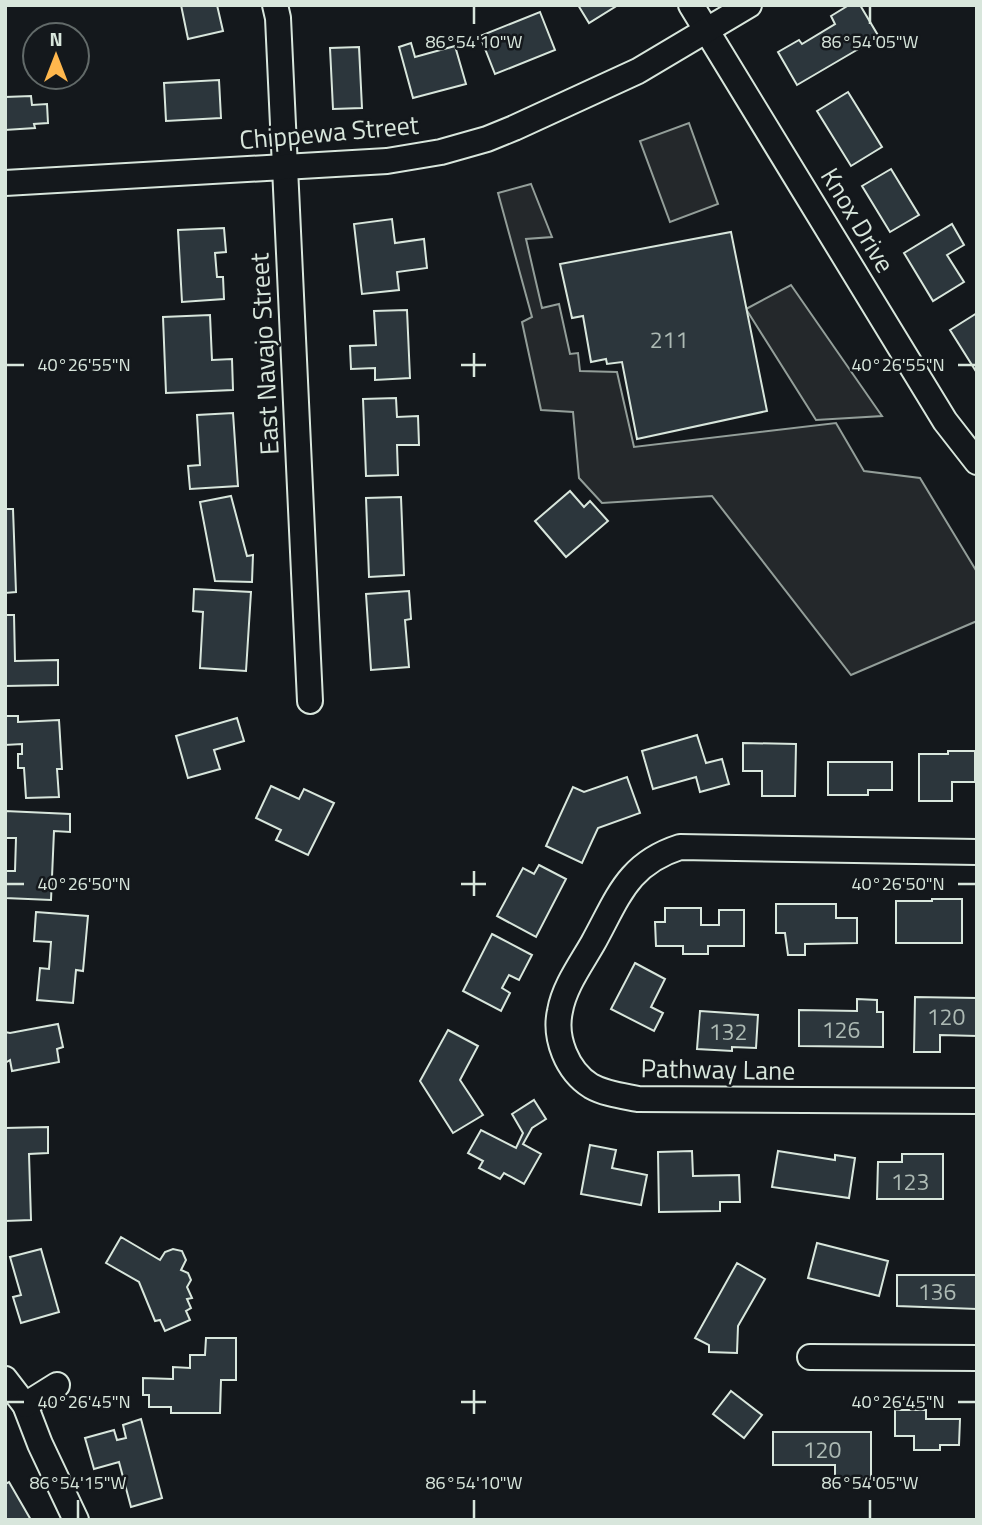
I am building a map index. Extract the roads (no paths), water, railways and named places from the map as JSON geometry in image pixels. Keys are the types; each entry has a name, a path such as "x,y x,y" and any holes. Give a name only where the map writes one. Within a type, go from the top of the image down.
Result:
{"street":[{"name":"East Navajo Street","path":"275,5 310,701"},
{"name":"Knox Drive","path":"691,5 945,421 977,462"},
{"name":"Chippewa Street","path":"5,183 387,161 441,152 487,139 638,71 749,5"},
{"name":"Pathway Lane","path":"977,852 680,847 659,854 641,866 626,883 569,986 560,1010 559,1034 565,1055 576,1073 592,1086 638,1099 977,1101"},
{"path":"810,1357 977,1358"},
{"path":"5,1379 25,1405 76,1520"},
{"path":"25,1405 58,1385"}]}
